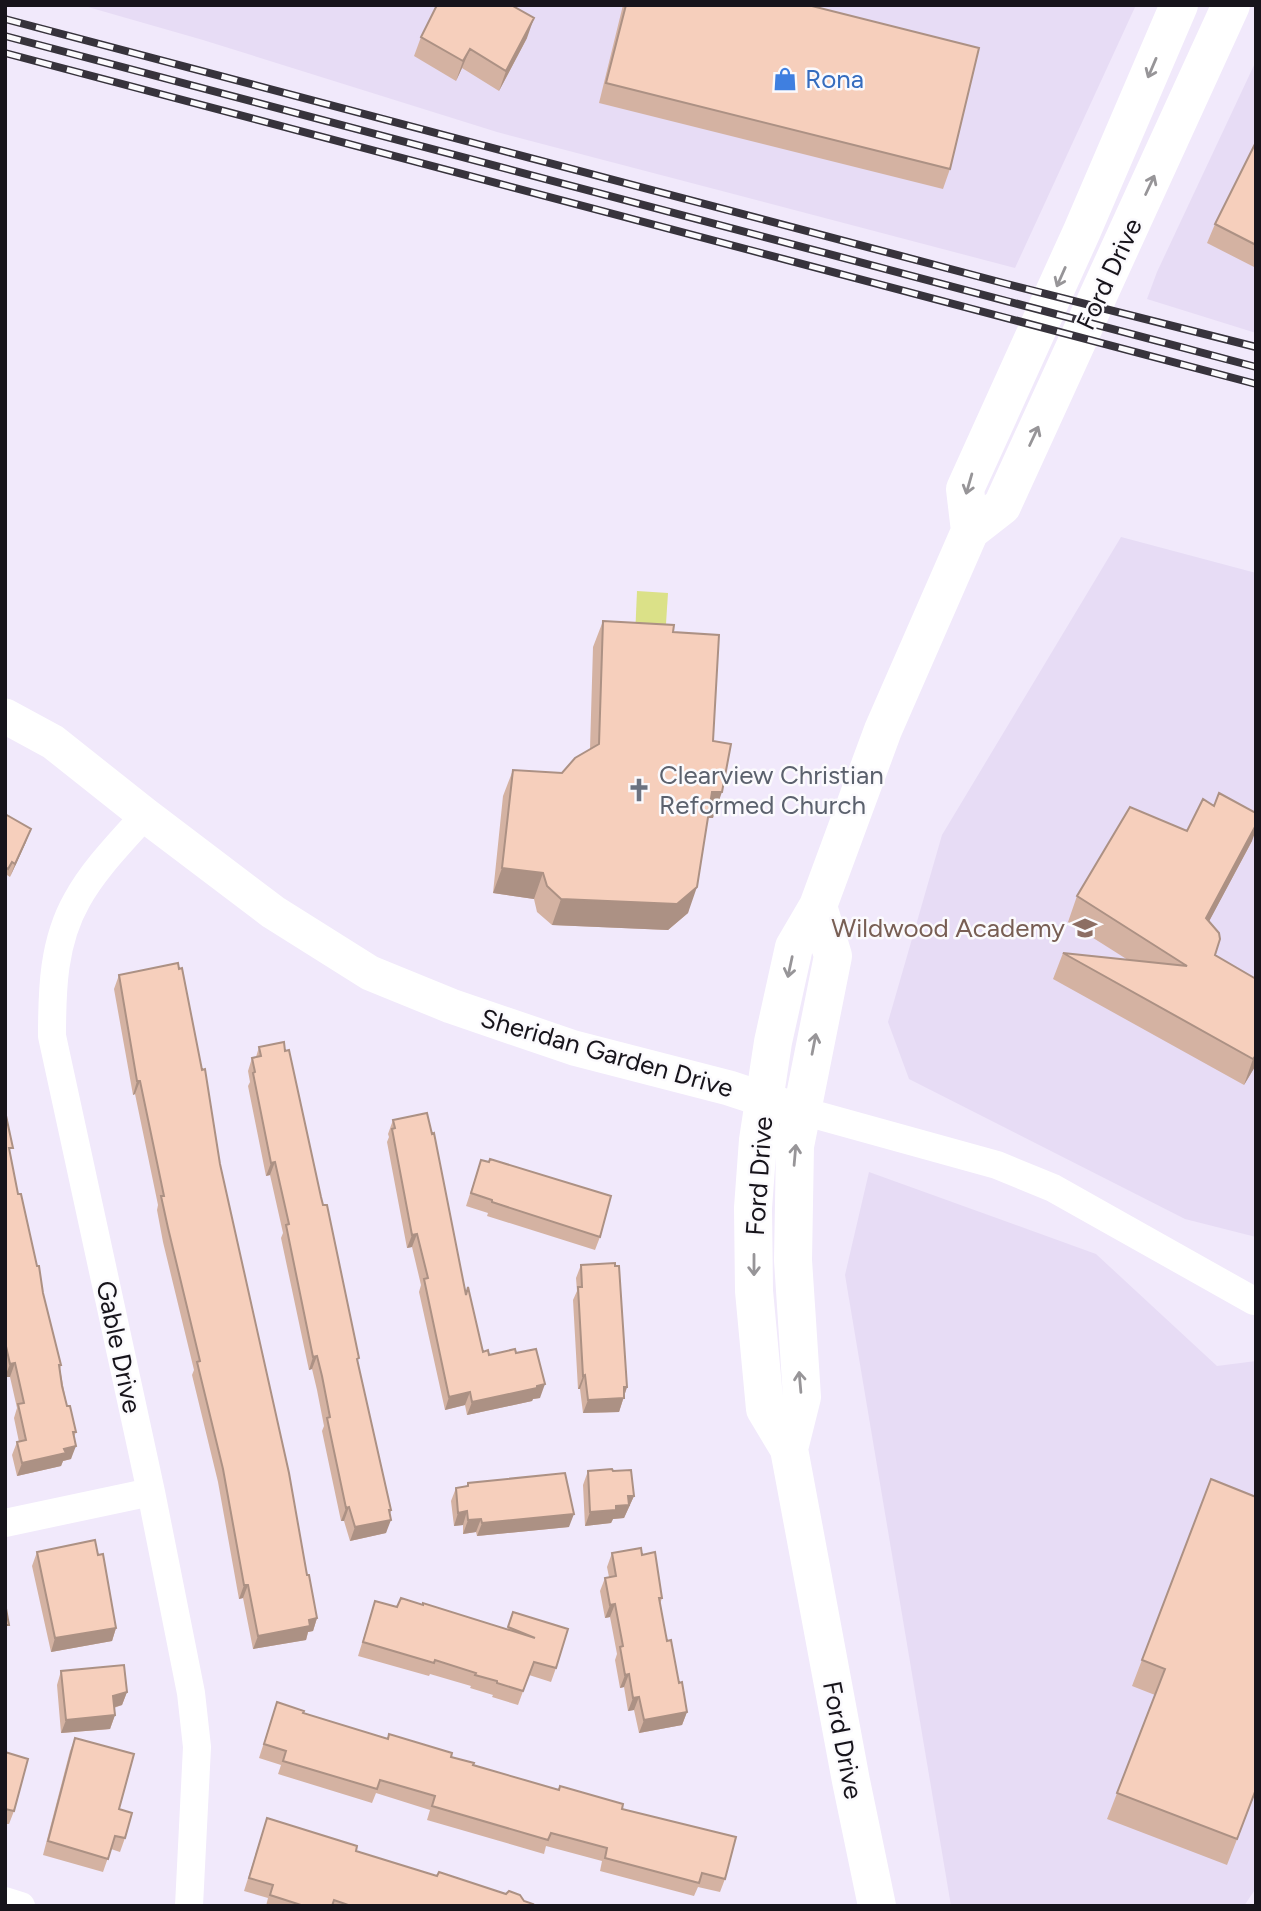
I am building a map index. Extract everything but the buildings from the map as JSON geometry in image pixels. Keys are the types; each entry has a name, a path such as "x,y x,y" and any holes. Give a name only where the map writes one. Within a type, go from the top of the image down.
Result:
{"main road":[{"name":"Ford Drive","path":"970,531 965,489 1082,231 1179,5"},
{"name":"Ford Drive","path":"877,1906 850,1781 789,1449 765,1409 754,1291 753,1208 758,1140 773,1042 794,947 818,906 883,730 970,531 1002,506 1231,5"},
{"name":"Ford Drive","path":"789,1449 802,1397 793,1260 795,1146 833,956 818,906"}],"street":[{"name":"Sheridan Garden Drive","path":"5,716 53,743 273,912 370,973 451,1006 574,1048 997,1165 1053,1188 1254,1301"},
{"name":"Gable Drive","path":"145,816 108,857 77,900 59,944 52,990 52,1025 55,1050 151,1492 191,1693 197,1747 189,1906"},
{"path":"5,1523 151,1492"},
{"path":"5,1901 21,1906"}],"shaded area":[{"path":"81,5 1136,5 1015,268 497,132 203,40"},
{"path":"1256,61 1256,333 1147,299 1157,272"},
{"name":"Wildwood Academy","path":"1121,537 1256,573 1256,1237 1185,1219 909,1079 888,1022 942,835"},
{"path":"869,1172 1096,1254 1217,1366 1256,1361 1256,1888 1244,1906 951,1906 845,1275"}],"green space":[{"path":"637,591 668,593 665,639 635,637"}],"railway":[{"path":"5,19 1007,284 1256,347"},
{"path":"5,36 1256,367"},
{"path":"5,53 1256,384"}],"place":[{"name":"Rona","path":"785,79"},
{"name":"Clearview Christian Reformed Church","path":"639,790"},
{"name":"Wildwood Academy","path":"1085,928"}]}
